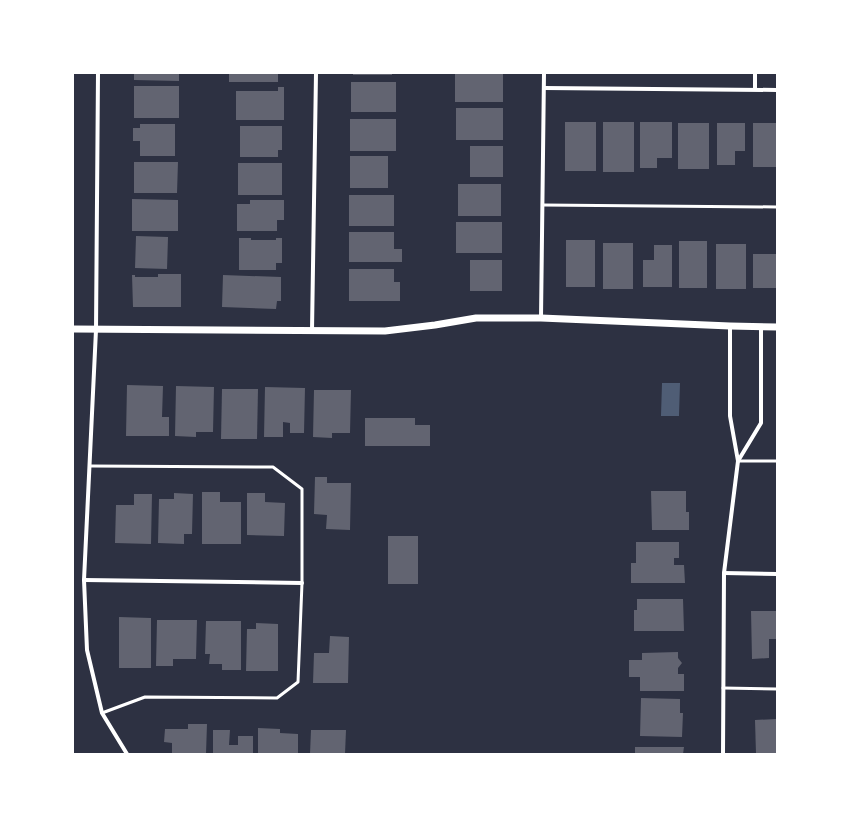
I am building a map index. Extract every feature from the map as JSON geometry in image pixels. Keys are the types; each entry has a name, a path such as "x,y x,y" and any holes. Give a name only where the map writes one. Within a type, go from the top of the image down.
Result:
{"street":[{"path":"98,73 96,330 91,466 84,580 87,650 102,713 127,754"},
{"path":"312,332 316,73"},
{"path":"541,318 544,73"},
{"path":"755,73 755,90"},
{"path":"544,88 777,90"},
{"path":"73,329 312,332 385,331 476,318 541,318 777,327"},
{"path":"723,754 724,573 738,461 730,416 730,326"},
{"path":"738,461 761,423 761,326"},
{"path":"724,573 777,574"},
{"path":"84,580 302,582"}],"lane":[{"path":"543,206 777,207"},
{"path":"738,461 777,461"},
{"path":"91,466 273,467 302,489 302,582 298,682 277,698 145,697 102,713"},
{"path":"723,688 777,689"}],"water":[{"path":"662,383 680,383 679,416 661,416"}],"building":[{"path":"134,73 179,73 179,81 134,80"},
{"path":"229,73 278,73 278,82 229,82"},
{"path":"353,73 392,73 392,75 353,75"},
{"path":"455,73 503,73 503,102 455,102"},
{"path":"351,82 396,82 396,112 351,112"},
{"path":"134,86 179,86 179,118 134,118"},
{"path":"278,87 284,87 284,120 236,120 236,91 278,91"},
{"path":"456,108 503,108 503,140 456,140"},
{"path":"350,119 396,119 396,151 350,151"},
{"path":"565,122 596,122 596,171 565,171"},
{"path":"603,122 634,122 634,172 603,172"},
{"path":"640,122 672,122 672,158 657,158 657,168 640,168"},
{"path":"678,123 709,123 709,169 678,169"},
{"path":"717,123 745,123 745,151 735,151 735,165 717,165"},
{"path":"753,123 777,123 777,167 753,167"},
{"path":"140,124 175,124 175,156 140,156 140,141 133,141 133,128 140,128"},
{"path":"240,126 282,126 282,150 278,150 278,157 240,157"},
{"path":"470,146 503,146 503,177 470,177"},
{"path":"350,156 388,156 388,188 350,188"},
{"path":"134,162 178,162 177,193 134,193"},
{"path":"238,163 282,163 282,195 238,195"},
{"path":"458,184 501,184 501,216 458,216"},
{"path":"349,195 394,195 394,226 349,226"},
{"path":"132,199 178,200 178,231 132,231"},
{"path":"250,200 284,200 284,220 277,220 277,231 237,231 237,204 250,204"},
{"path":"456,222 502,222 502,253 456,253"},
{"path":"349,232 394,232 394,249 402,249 402,262 349,262"},
{"path":"136,236 168,237 167,269 135,268"},
{"path":"239,238 251,238 251,240 276,240 276,238 282,238 282,263 276,263 276,270 239,270"},
{"path":"566,240 595,240 595,287 566,287"},
{"path":"679,241 707,241 707,288 679,288"},
{"path":"603,243 633,243 633,289 603,289"},
{"path":"716,244 746,244 746,289 716,289"},
{"path":"654,245 672,245 672,287 643,287 643,260 654,260"},
{"path":"753,254 777,254 777,288 753,288"},
{"path":"470,260 502,260 502,291 470,291"},
{"path":"349,269 394,269 394,282 400,282 400,301 349,301"},
{"path":"158,274 181,274 181,307 133,307 132,275 135,275 135,277 158,277"},
{"path":"223,275 281,277 281,301 277,301 276,309 222,307"},
{"path":"127,385 163,386 162,417 169,417 169,436 126,436"},
{"path":"176,386 214,387 213,432 196,432 196,437 175,436"},
{"path":"265,387 305,388 304,433 290,433 290,423 283,422 283,437 264,437"},
{"path":"222,389 258,389 257,439 221,439"},
{"path":"314,390 351,390 350,433 332,433 332,438 313,437"},
{"path":"365,418 415,418 415,425 430,425 430,446 365,446"},
{"path":"315,477 327,477 327,483 351,483 350,530 326,529 327,515 314,514"},
{"path":"651,491 686,491 686,512 689,512 689,530 652,530"},
{"path":"202,492 220,492 220,502 241,502 241,544 202,544"},
{"path":"174,493 193,494 192,534 184,534 184,544 158,543 159,499 174,499"},
{"path":"247,493 265,493 265,502 285,503 284,536 247,535"},
{"path":"134,494 152,494 151,544 115,543 116,505 134,505"},
{"path":"388,536 418,536 418,584 388,584"},
{"path":"636,542 679,542 679,558 674,558 674,565 684,565 685,583 631,583 631,563 636,563"},
{"path":"637,599 683,599 684,631 634,631 634,610 637,610"},
{"path":"751,611 777,611 777,639 769,639 769,658 752,659"},
{"path":"119,617 151,618 151,668 119,668"},
{"path":"157,620 197,620 196,659 173,659 173,666 156,666"},
{"path":"206,621 241,621 241,670 222,670 222,664 209,664 210,654 205,654"},
{"path":"256,623 278,624 278,671 246,671 247,629 256,629"},
{"path":"330,636 349,637 348,683 313,683 314,653 329,653"},
{"path":"678,652 678,658 682,663 678,668 678,674 684,674 684,691 640,691 640,677 629,677 629,660 642,660 642,653"},
{"path":"641,698 680,699 680,713 683,713 682,737 640,736"},
{"path":"777,719 777,754 756,754 755,720"},
{"path":"188,724 207,724 206,754 172,754 172,743 164,742 165,729 188,729"},
{"path":"258,728 280,729 280,733 298,734 298,754 258,754"},
{"path":"213,730 230,730 229,745 238,745 238,736 253,736 253,754 213,754"},
{"path":"311,730 346,730 345,754 310,754"},
{"path":"635,747 684,747 683,754 635,754"}]}
